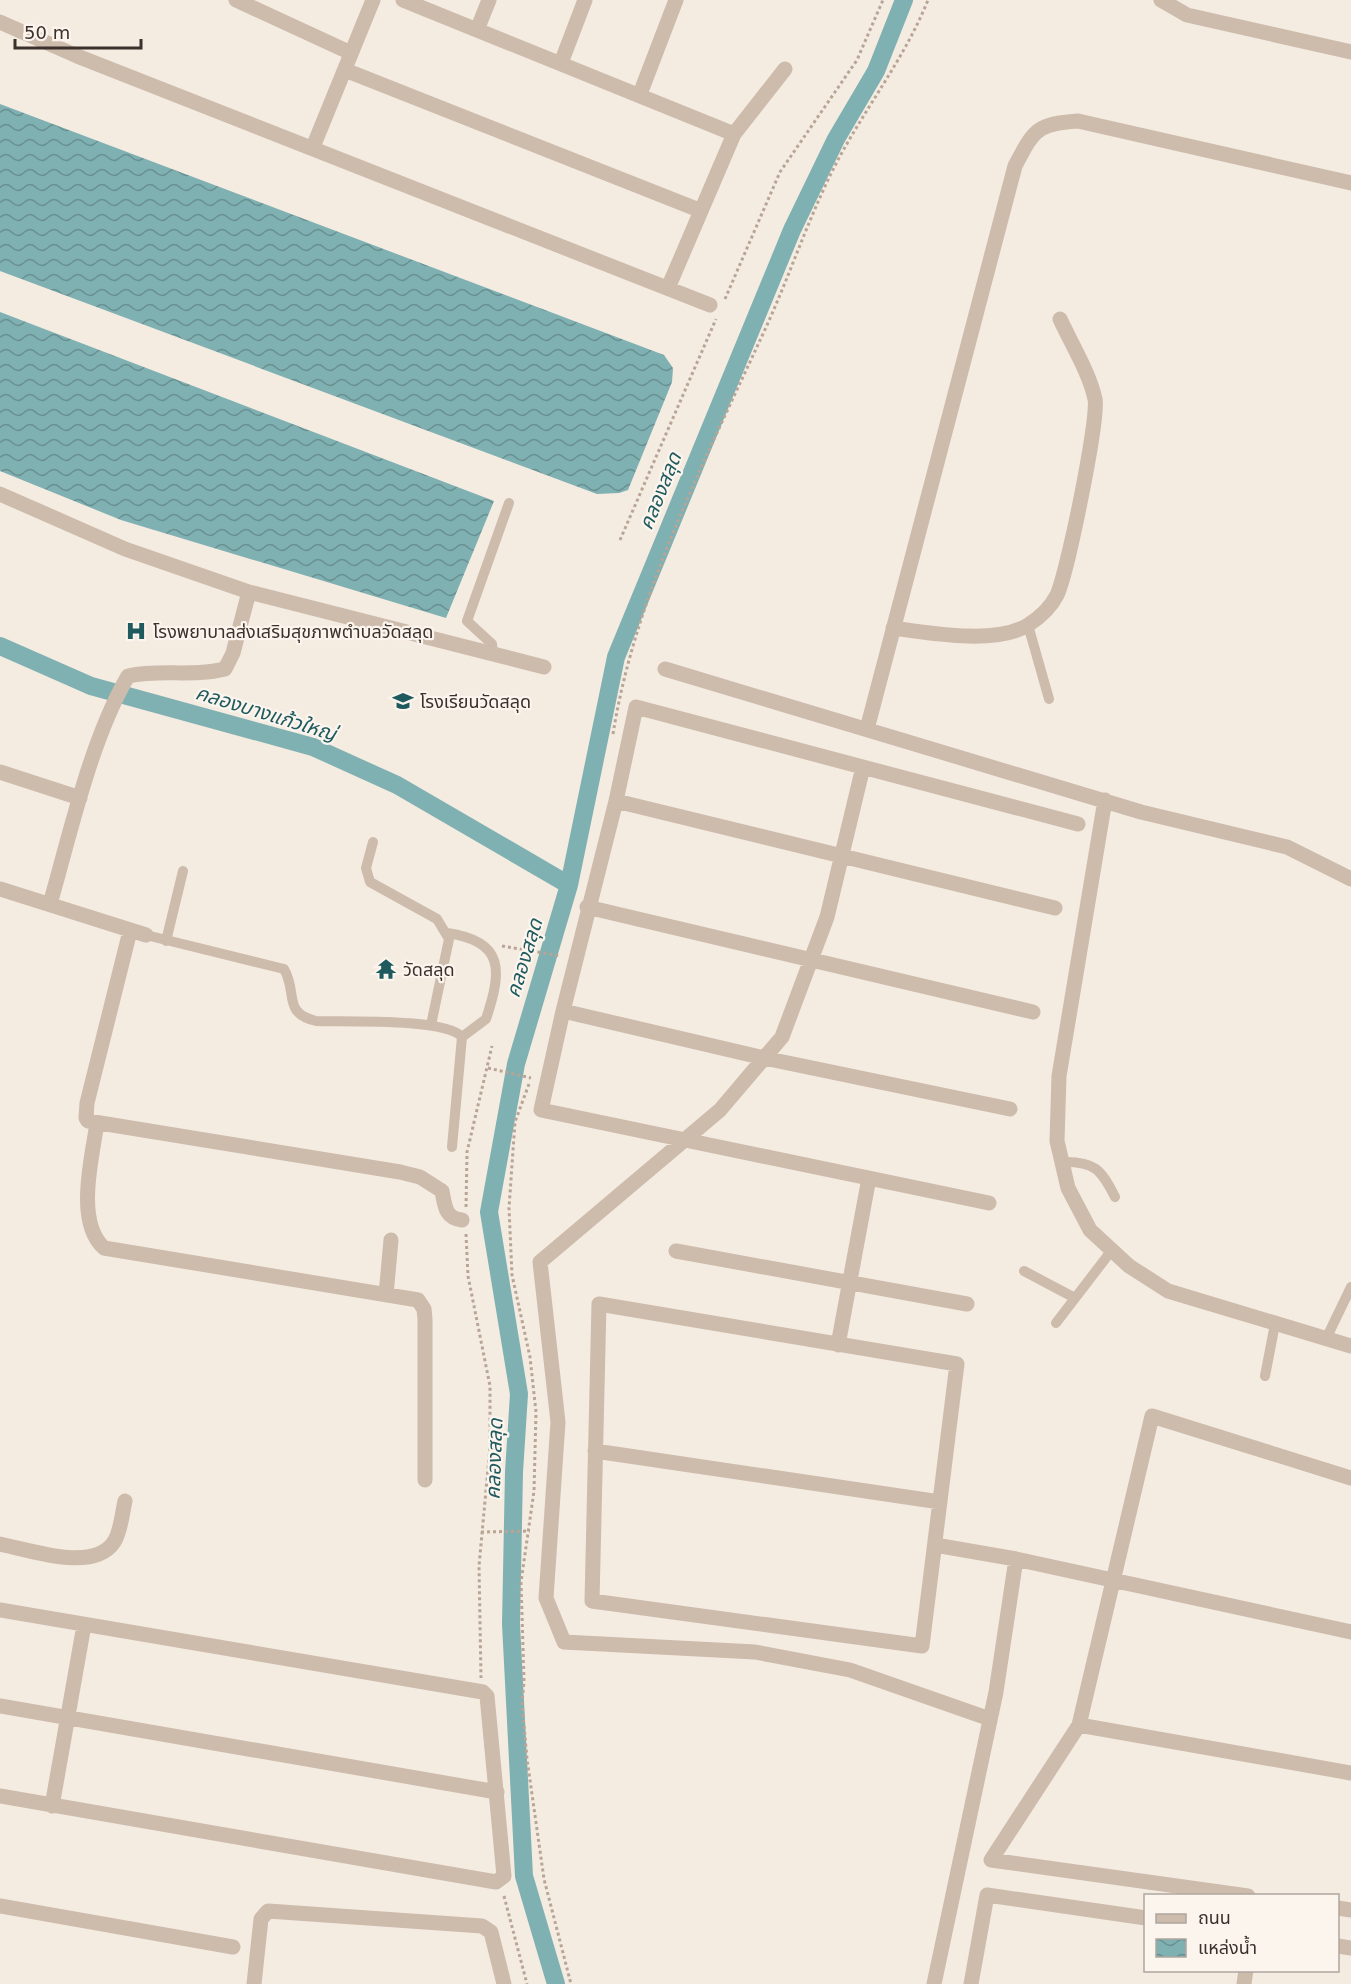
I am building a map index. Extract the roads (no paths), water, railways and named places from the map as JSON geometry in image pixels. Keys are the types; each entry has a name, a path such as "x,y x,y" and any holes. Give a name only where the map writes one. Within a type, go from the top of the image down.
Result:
{"street":[{"path":"236,0 351,53"},
{"path":"313,147 373,0"},
{"path":"403,0 640,94 734,134"},
{"path":"477,30 489,0"},
{"path":"561,63 585,0"},
{"path":"640,94 676,0"},
{"path":"1161,0 1187,15 1351,52"},
{"path":"0,22 77,56 717,308"},
{"path":"668,288 699,210 734,134 785,69"},
{"path":"345,70 699,210"},
{"path":"867,729 1015,166 1032,135 1050,123 1078,120 1351,183"},
{"path":"893,627 943,635 1002,633 1028,625 1050,605 1057,595 1064,573 1095,408 1087,377 1060,319"},
{"path":"0,494 125,549 249,592 544,667"},
{"path":"50,904 80,798 108,718 128,676 144,673 203,673 225,669 233,653 249,592"},
{"path":"665,669 1141,812 1287,847 1351,879"},
{"path":"989,1203 687,1138 542,1110 562,1011 587,906 616,801 636,707 1078,824"},
{"path":"863,767 827,917 782,1037 720,1110 540,1262 558,1422 546,1598 564,1642 755,1652 850,1670 990,1719"},
{"path":"0,772 80,798"},
{"path":"1105,800 1059,1076 1057,1141 1068,1188 1090,1230 1129,1266 1168,1291 1351,1346"},
{"path":"616,801 1055,908"},
{"path":"0,888 146,935"},
{"path":"587,906 1033,1012"},
{"path":"130,931 87,1103 86,1118 97,1123 400,1172 420,1178 442,1191 448,1214 453,1219 465,1220"},
{"path":"562,1011 764,1058 1010,1109"},
{"path":"97,1123 88,1190 88,1223 94,1239 104,1248 418,1300 424,1308 425,1480"},
{"path":"838,1345 869,1178"},
{"path":"386,1295 392,1240"},
{"path":"676,1251 967,1304"},
{"path":"599,1304 957,1364 922,1646 592,1601 595,1451 599,1304"},
{"path":"1234,1894 991,1860 1079,1725 1152,1416 1351,1478"},
{"path":"595,1451 940,1502"},
{"path":"0,1544 76,1558 93,1558 107,1550 116,1539 125,1501"},
{"path":"935,1545 1016,1559 1351,1632"},
{"path":"934,1984 990,1719 1016,1559"},
{"path":"0,1610 483,1692 487,1696 505,1874 502,1880 496,1882 0,1796"},
{"path":"52,1806 84,1625"},
{"path":"0,1706 497,1792"},
{"path":"1079,1725 1351,1773"},
{"path":"971,1984 987,1895 1144,1918"},
{"path":"0,1906 233,1947"},
{"path":"254,1984 261,1919 268,1911 482,1926 491,1932 504,1984"}],"lane":[{"path":"493,654 492,644 467,621 509,503"},
{"path":"1028,625 1049,699"},
{"path":"373,842 366,868 370,882 437,919 449,939 431,1025"},
{"path":"166,941 183,871"},
{"path":"447,933 470,936 483,943 487,947 496,972 486,1019 462,1037"},
{"path":"146,935 284,969 288,976 294,1008 304,1018 316,1021 431,1025 458,1032 462,1037 452,1146"},
{"path":"1062,1162 1079,1162 1094,1167 1105,1178 1114,1197"},
{"path":"1056,1323 1112,1250"},
{"path":"1024,1271 1075,1298"},
{"path":"1326,1339 1351,1287"},
{"path":"1265,1376 1275,1324"}],"water":[{"path":"0,104 664,355 673,368 672,382 628,490 619,493 597,494 0,271"},
{"path":"0,312 494,501 446,618 121,520 0,471"}],"waterway":[{"name":"คลองสลุด","path":"556,1984 524,1876 511,1624 514,1472 519,1394 489,1212 516,1064 569,885 616,657 792,230 836,139 876,71 904,0"},
{"name":"คลองบางแก้วใหญ่","path":"0,646 91,686 313,747 397,785 569,885"}],"place":[{"name":"โรงพยาบาลส่งเสริมสุขภาพตำบลวัดสลุด","path":"136,631"},
{"name":"โรงเรียนวัดสลุด","path":"403,701"},
{"name":"วัดสลุด","path":"386,969"}]}
